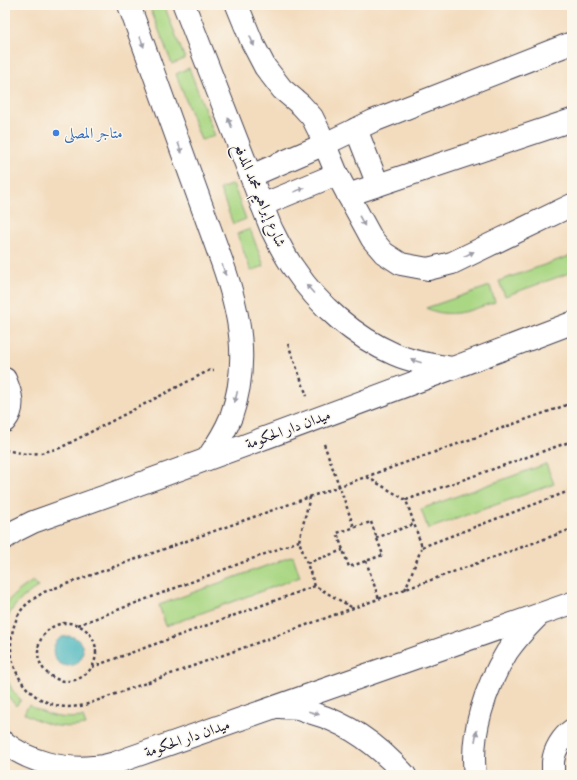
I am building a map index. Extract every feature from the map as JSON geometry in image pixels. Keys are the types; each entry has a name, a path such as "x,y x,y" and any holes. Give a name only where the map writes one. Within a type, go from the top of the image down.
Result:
{"main road":[{"path":"129,5 231,288 237,316 241,344 240,373 237,396 230,418 220,439 207,459"},
{"name":"شارع إبراهيم محمد المدفع","path":"184,5 271,228 294,270 309,289 341,322 367,340 394,354 424,363 454,368"},
{"path":"238,5 252,42 265,67 282,88 302,105 312,117 337,174 372,239 384,253 402,264 428,268 452,263 572,205"},
{"path":"251,176 391,114 572,43"},
{"path":"348,195 572,120"},
{"path":"356,129 378,185"},
{"path":"262,205 337,174"},
{"name":"ميدان دار الحكومة","path":"5,538 27,525 52,515 454,368 572,323"},
{"path":"5,379 10,392 12,405 8,418 5,421"},
{"path":"5,521 52,515"},
{"name":"ميدان دار الحكومة","path":"5,743 32,759 52,765 72,768 94,767 115,763 572,603"},
{"path":"475,775 475,743 479,719 487,694 496,672 508,651 539,615"},
{"path":"275,707 297,708 342,724 381,751 405,775"},
{"path":"553,775 553,761 558,746 572,730"},
{"path":"95,775 115,763"}],"path":[{"path":"5,450 26,454 41,453 60,448 210,370 224,369 240,373"},
{"path":"572,403 44,592 31,600 21,611 14,624 10,638 10,653 13,668 20,681 30,692 42,700 55,706 70,707 85,705 572,529"},
{"path":"406,500 572,441"},
{"path":"367,476 406,500 422,546 405,590"},
{"path":"422,546 572,490"},
{"path":"310,497 299,541 315,586 354,608"},
{"path":"345,504 354,527"},
{"path":"371,522 376,538 383,555 349,567 337,533 371,522"},
{"path":"376,538 414,524"},
{"path":"78,625 299,541"},
{"path":"307,563 343,550"},
{"path":"366,561 379,599"},
{"path":"92,667 315,586"},
{"path":"70,623 78,625 86,631 96,648 92,667 86,674 78,678 62,680 53,677 46,672 41,665 39,657 41,639 46,632 53,627 70,623"}],"green space":[{"path":"149,5 164,5 185,59 172,64"},
{"path":"189,68 215,136 201,140 176,74"},
{"path":"233,184 246,219 233,224 220,189"},
{"path":"250,229 264,266 251,271 237,234"},
{"path":"572,255 572,272 505,296 499,281"},
{"path":"490,286 495,302 469,311 444,313 435,312 426,308"},
{"path":"546,464 554,484 428,529 421,509"},
{"path":"293,556 300,577 166,626 159,605"},
{"path":"33,581 38,587 18,602 5,623 6,604 17,592"},
{"path":"5,676 13,691 21,700 16,706 5,693"},
{"path":"29,705 49,715 68,718 83,717 86,725 69,727 47,724 24,713"}],"water":[{"path":"68,636 79,640 83,651 79,662 68,666 57,662 53,651 57,640"}],"place":[{"name":"متاجر المصلى","path":"56,133"}]}
